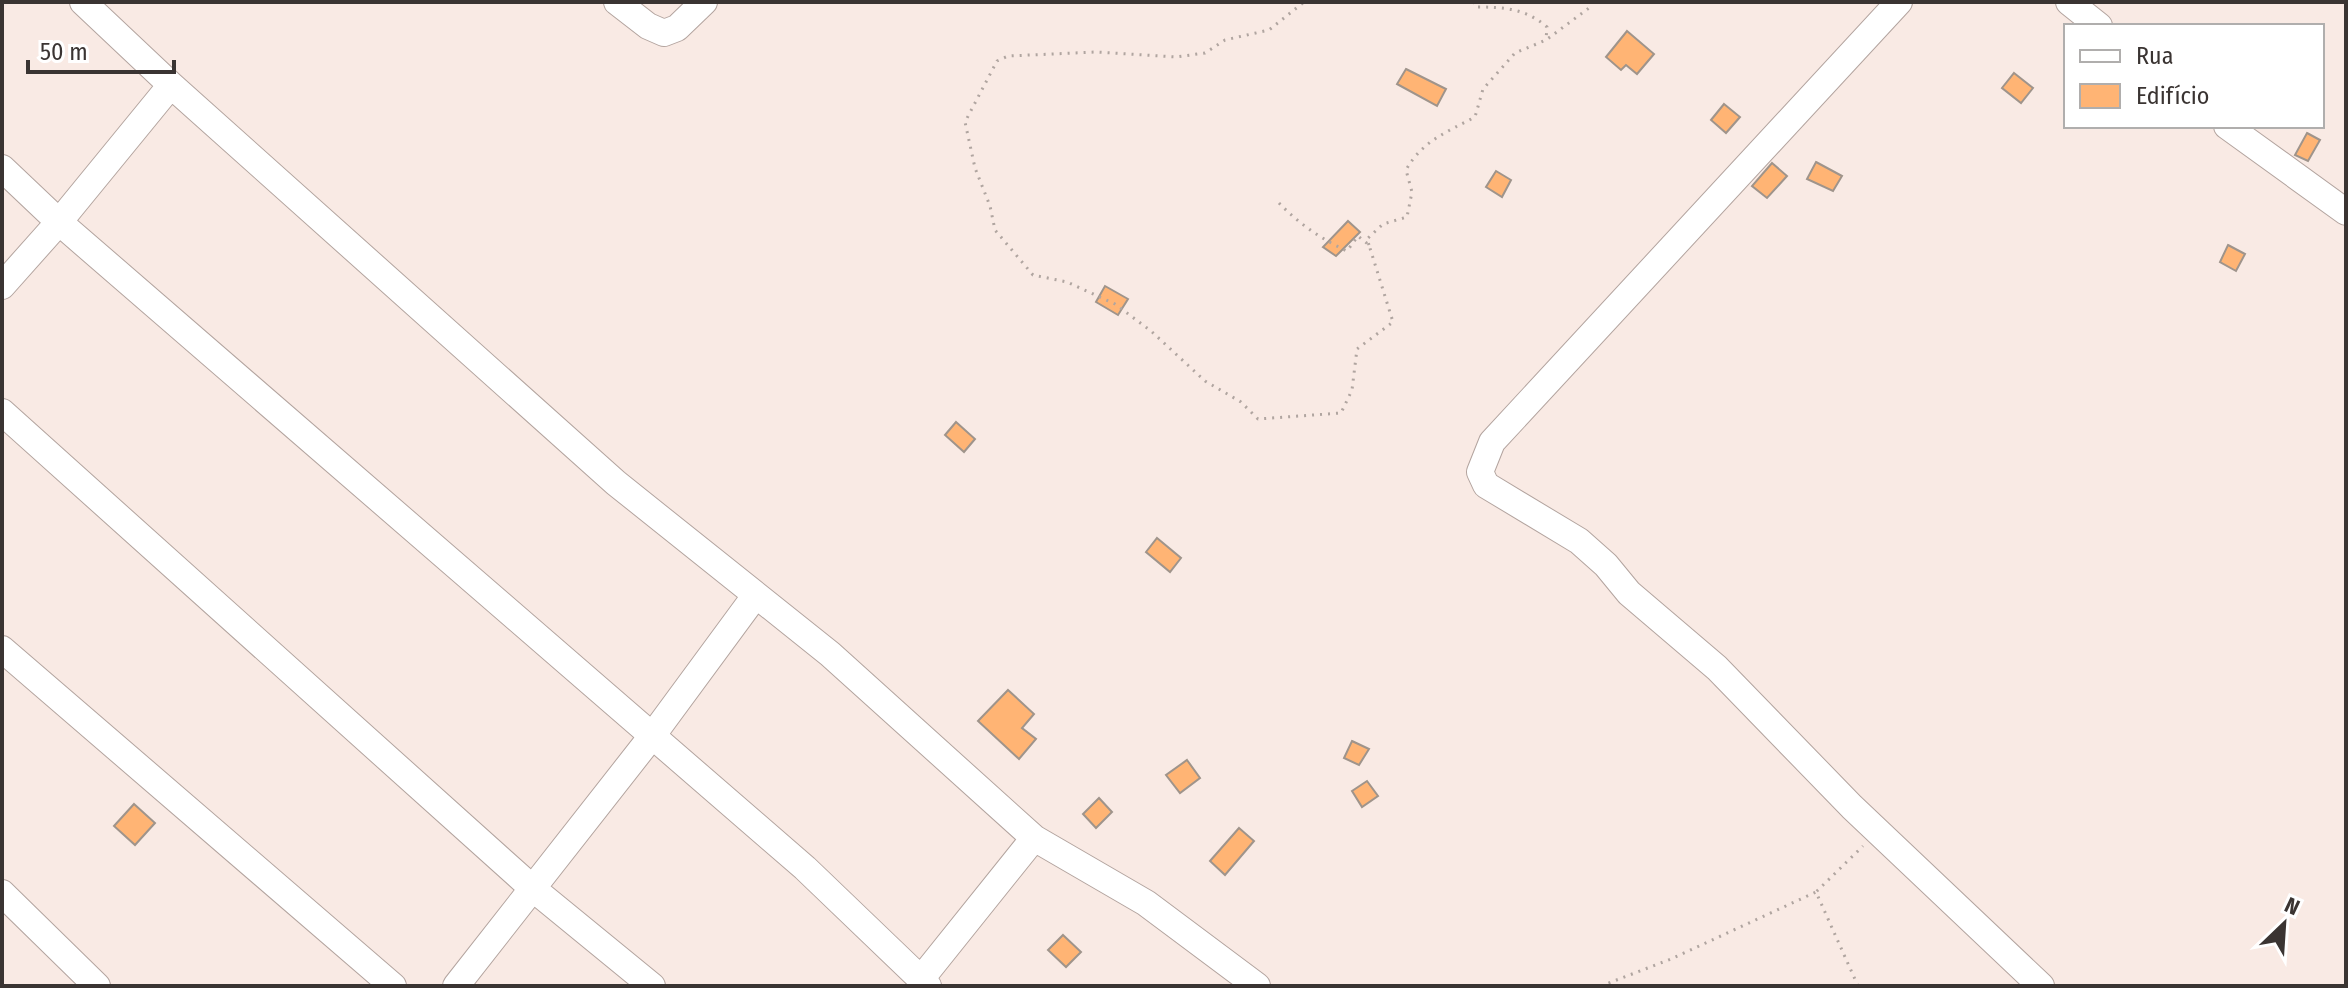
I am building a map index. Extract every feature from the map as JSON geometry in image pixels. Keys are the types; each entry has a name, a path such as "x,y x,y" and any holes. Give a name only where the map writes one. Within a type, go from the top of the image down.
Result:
{"street":[{"path":"83,2 171,85 616,483 830,654 1034,838 1157,910 1257,986"},
{"path":"617,2 648,26 664,33 677,28 704,2"},
{"path":"1899,2 1492,442 1480,472 1486,485 1579,541 1606,565 1664,626 1717,668 1878,832 2041,986"},
{"path":"2069,2 2096,24"},
{"path":"2,286 59,222 171,85"},
{"path":"2230,128 2346,212"},
{"path":"2,168 59,222 805,868 925,983 1034,838"},
{"path":"2,412 531,887 652,986"},
{"path":"456,986 652,736 755,596"},
{"path":"2,649 393,986"},
{"path":"2,893 97,986"}],"path":[{"path":"1304,2 1269,30 1225,40 1205,53 1176,57 1096,52 1008,56 997,61 965,122 975,168 990,206 995,230 1033,275 1067,282 1115,304 1151,331 1205,381 1241,402 1258,419 1341,413 1352,390 1357,349 1393,322 1367,239 1383,224 1407,217 1412,192 1406,170 1415,154 1427,142 1475,117 1483,89 1515,53 1546,40 1589,8 1592,2"},
{"path":"1474,2 1475,7 1509,7 1536,17 1547,27 1546,40"},
{"path":"1279,203 1307,229 1338,247 1347,251 1358,236 1369,245"},
{"path":"1601,986 1671,959 1816,892 1878,832"},
{"path":"1816,892 1858,986"}],"building":[{"path":"1627,31 1654,54 1637,74 1626,65 1621,70 1606,57"},
{"path":"1406,69 1446,89 1437,106 1397,84"},
{"path":"2014,73 2033,88 2021,103 2002,88"},
{"path":"1724,104 1740,117 1726,133 1711,120"},
{"path":"2307,133 2320,140 2308,161 2295,155"},
{"path":"1816,162 1842,176 1833,191 1807,179"},
{"path":"1772,163 1787,176 1767,198 1752,186"},
{"path":"1496,171 1511,180 1502,197 1486,187"},
{"path":"1348,221 1360,232 1336,256 1323,247"},
{"path":"2228,245 2245,254 2236,271 2220,262"},
{"path":"1105,286 1128,299 1118,315 1096,302"},
{"path":"956,422 975,439 964,452 945,435"},
{"path":"1157,538 1181,558 1170,572 1146,552"},
{"path":"1008,690 1034,714 1022,728 1036,739 1019,759 978,721"},
{"path":"1352,741 1369,749 1359,765 1344,758"},
{"path":"1187,760 1200,778 1180,793 1166,775"},
{"path":"1367,781 1378,796 1362,807 1352,791"},
{"path":"1099,798 1112,812 1096,828 1083,814"},
{"path":"134,804 155,823 135,845 114,826"},
{"path":"1239,828 1254,841 1225,875 1210,861"},
{"path":"1063,935 1081,952 1066,967 1048,950"}]}
